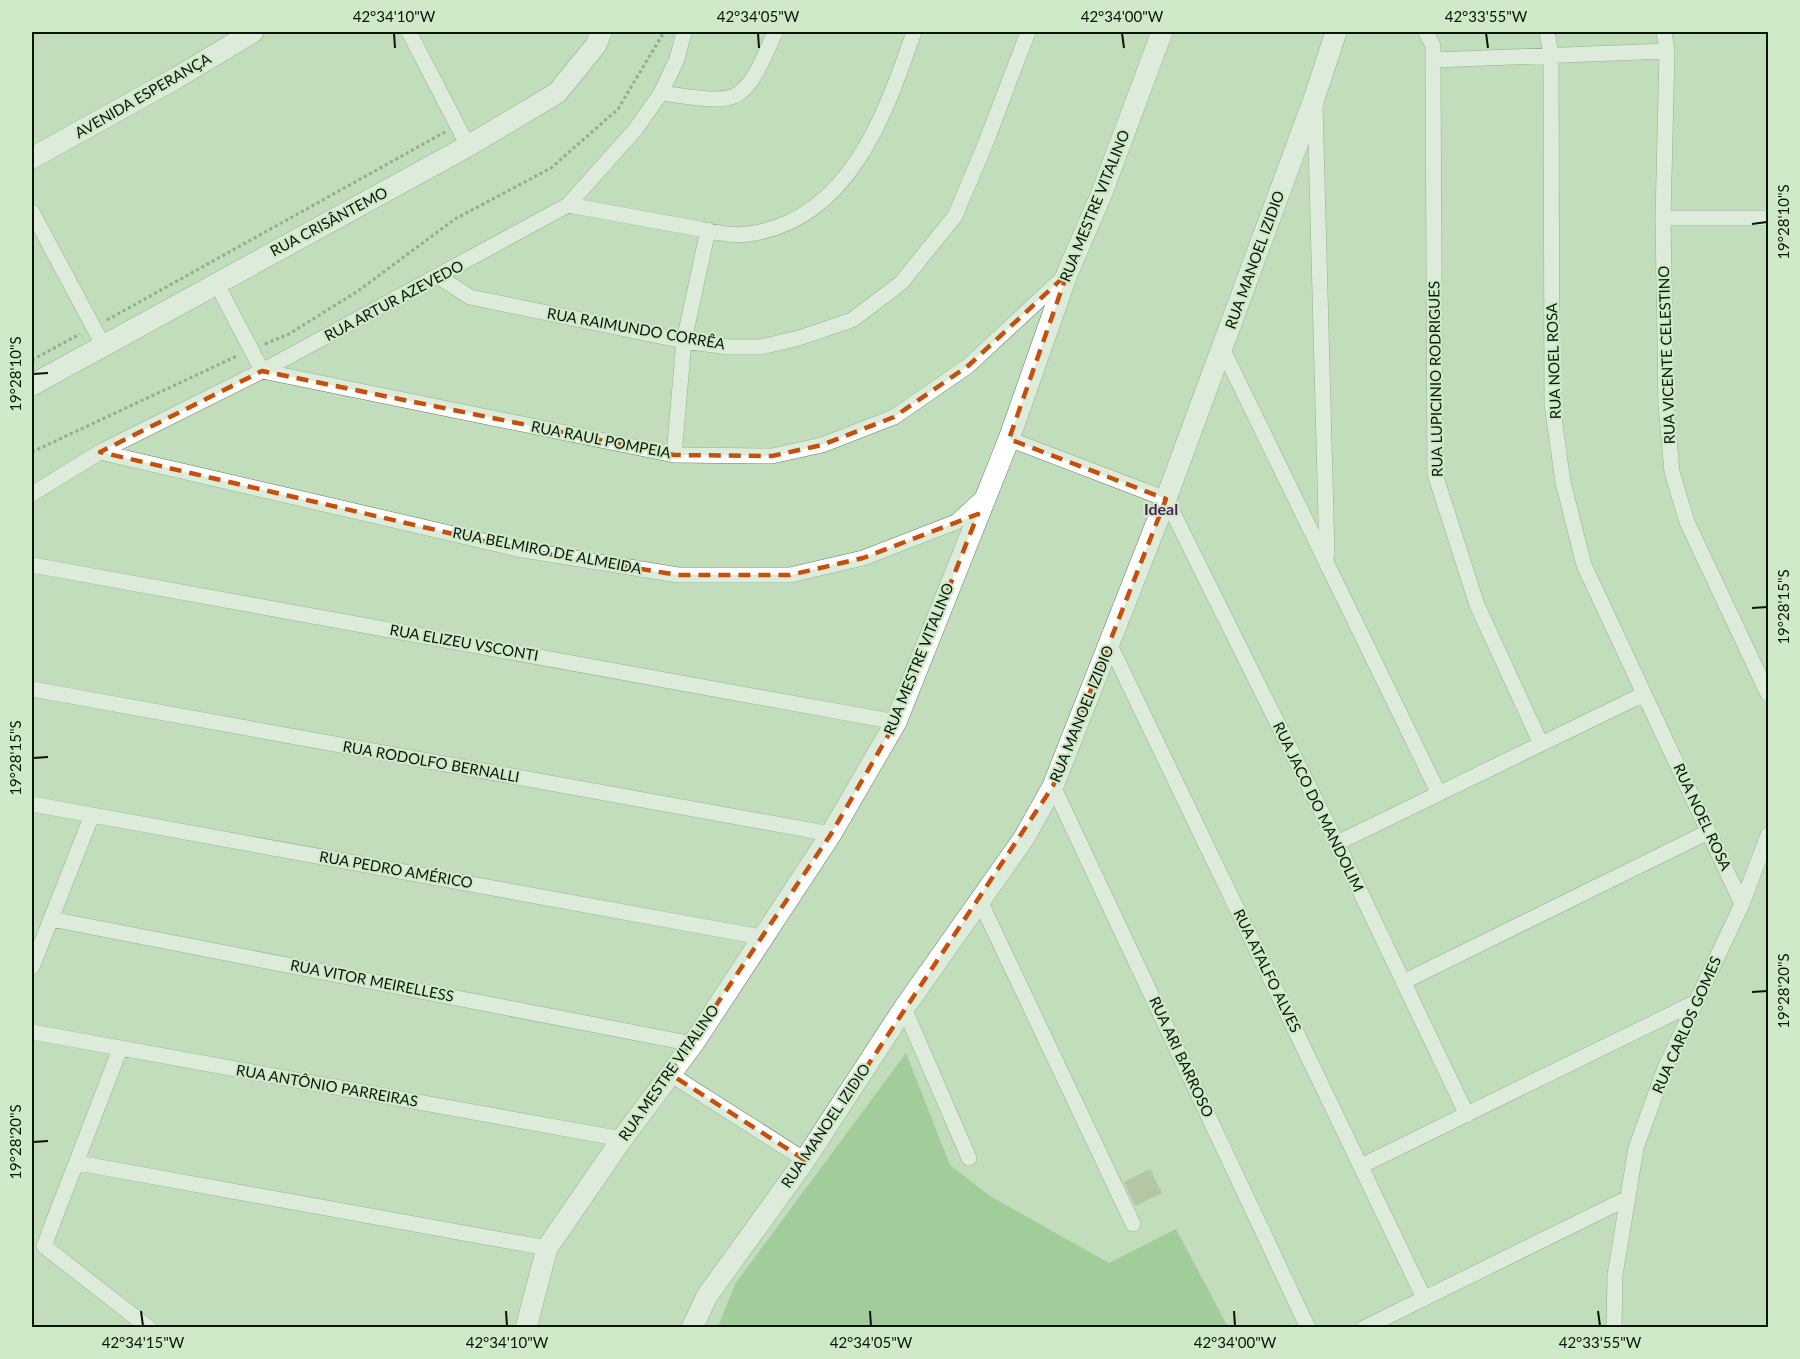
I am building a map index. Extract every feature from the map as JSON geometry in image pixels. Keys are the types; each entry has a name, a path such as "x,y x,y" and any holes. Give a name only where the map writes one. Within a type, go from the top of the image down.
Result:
{"street":[{"name":"AVENIDA ESPERANÇA","path":"32,158 178,77 253,32"},
{"path":"409,32 468,146"},
{"name":"RUA CRISÂNTEMO","path":"32,385 98,336 219,287 557,93 596,45 601,32"},
{"name":"RUA ARTUR AZEVEDO","path":"32,494 255,358 438,277 568,205 635,130 661,93 677,59 684,32"},
{"path":"661,93 719,101 741,93 756,76 775,32"},
{"path":"568,205 746,235 797,219 825,200 864,153 889,103 914,32"},
{"name":"RUA RAIMUNDO CORRÊA","path":"438,277 470,297 684,341 729,347 761,346 799,338 852,320 901,284 955,216 1028,32"},
{"name":"RUA MESTRE VITALINO","path":"526,1328 547,1248 622,1139 693,1044 761,937 831,834 896,722 1009,439 1067,274 1101,195 1162,32"},
{"name":"RUA MANOEL IZIDIO","path":"692,1328 707,1296 805,1160 904,1008 1024,838 1053,786 1166,500 1314,99 1336,32"},
{"name":"RUA LUPICINIO RODRIGUES","path":"1426,32 1433,46 1435,474 1477,605 1541,744"},
{"name":"RUA NOEL ROSA","path":"1546,32 1551,55 1552,404 1563,482 1584,565 1742,904"},
{"name":"RUA VICENTE CELESTINO","path":"1664,32 1667,51 1663,218 1666,405 1672,472 1687,522 1768,694"},
{"path":"1433,60 1667,51"},
{"path":"1314,99 1327,561"},
{"path":"32,212 98,336"},
{"path":"1663,218 1768,218"},
{"path":"674,455 684,341 708,230"},
{"name":"RUA RAUL POMPEIA","path":"255,358 674,455 772,456 822,445 894,417 968,366 1067,274"},
{"path":"219,287 255,358"},
{"path":"1222,348 1439,794"},
{"path":"1009,439 1166,500"},
{"name":"RUA BELMIRO DE ALMEIDA","path":"100,452 518,549 678,575 790,576 863,558 956,522 985,496"},
{"name":"RUA JACO DO MANDOLIM","path":"1166,500 1337,843 1467,1115"},
{"name":"RUA ELIZEU VSCONTI","path":"32,565 896,722"},
{"name":"RUA ATALFO ALVES","path":"1110,645 1425,1298"},
{"name":"RUA RODOLFO BERNALLI","path":"32,689 831,834"},
{"path":"1337,843 1644,694"},
{"name":"RUA ARI BARROSO","path":"1053,786 1308,1328"},
{"name":"RUA PEDRO AMÉRICO","path":"32,804 761,937"},
{"path":"32,967 92,815"},
{"path":"1403,982 1708,832"},
{"name":"RUA CARLOS GOMES","path":"1614,1328 1615,1275 1636,1148 1665,1068 1742,904 1768,835"},
{"path":"980,901 1133,1224"},
{"name":"RUA VITOR MEIRELLESS","path":"51,919 693,1044"},
{"path":"1361,1166 1696,1002"},
{"path":"904,1008 969,1158"},
{"name":"RUA ANTÔNIO PARREIRAS","path":"32,1032 622,1139"},
{"path":"120,1049 78,1163 44,1246 149,1328"},
{"path":"670,1074 805,1160"},
{"path":"78,1163 547,1248"},
{"path":"1364,1328 1628,1198"}],"path":[{"path":"32,452 255,358 358,291 455,219 551,168 618,109 664,32"},
{"path":"32,360 98,336 458,125"}],"highlighted area":[{"path":"1067,274 1009,439 1166,499 1053,786 805,1160 670,1074 831,834 896,722 978,514 863,558 790,575 678,575 518,549 100,452 262,371 674,455 772,456 822,445 894,417 968,366"}],"green space":[{"path":"906,1053 950,1165 990,1196 1109,1263 1176,1229 1228,1327 718,1327 735,1284"}],"building":[{"path":"1150,1169 1162,1193 1135,1206 1124,1182"}],"district":[{"name":"Ideal","path":"1161,509"}]}
